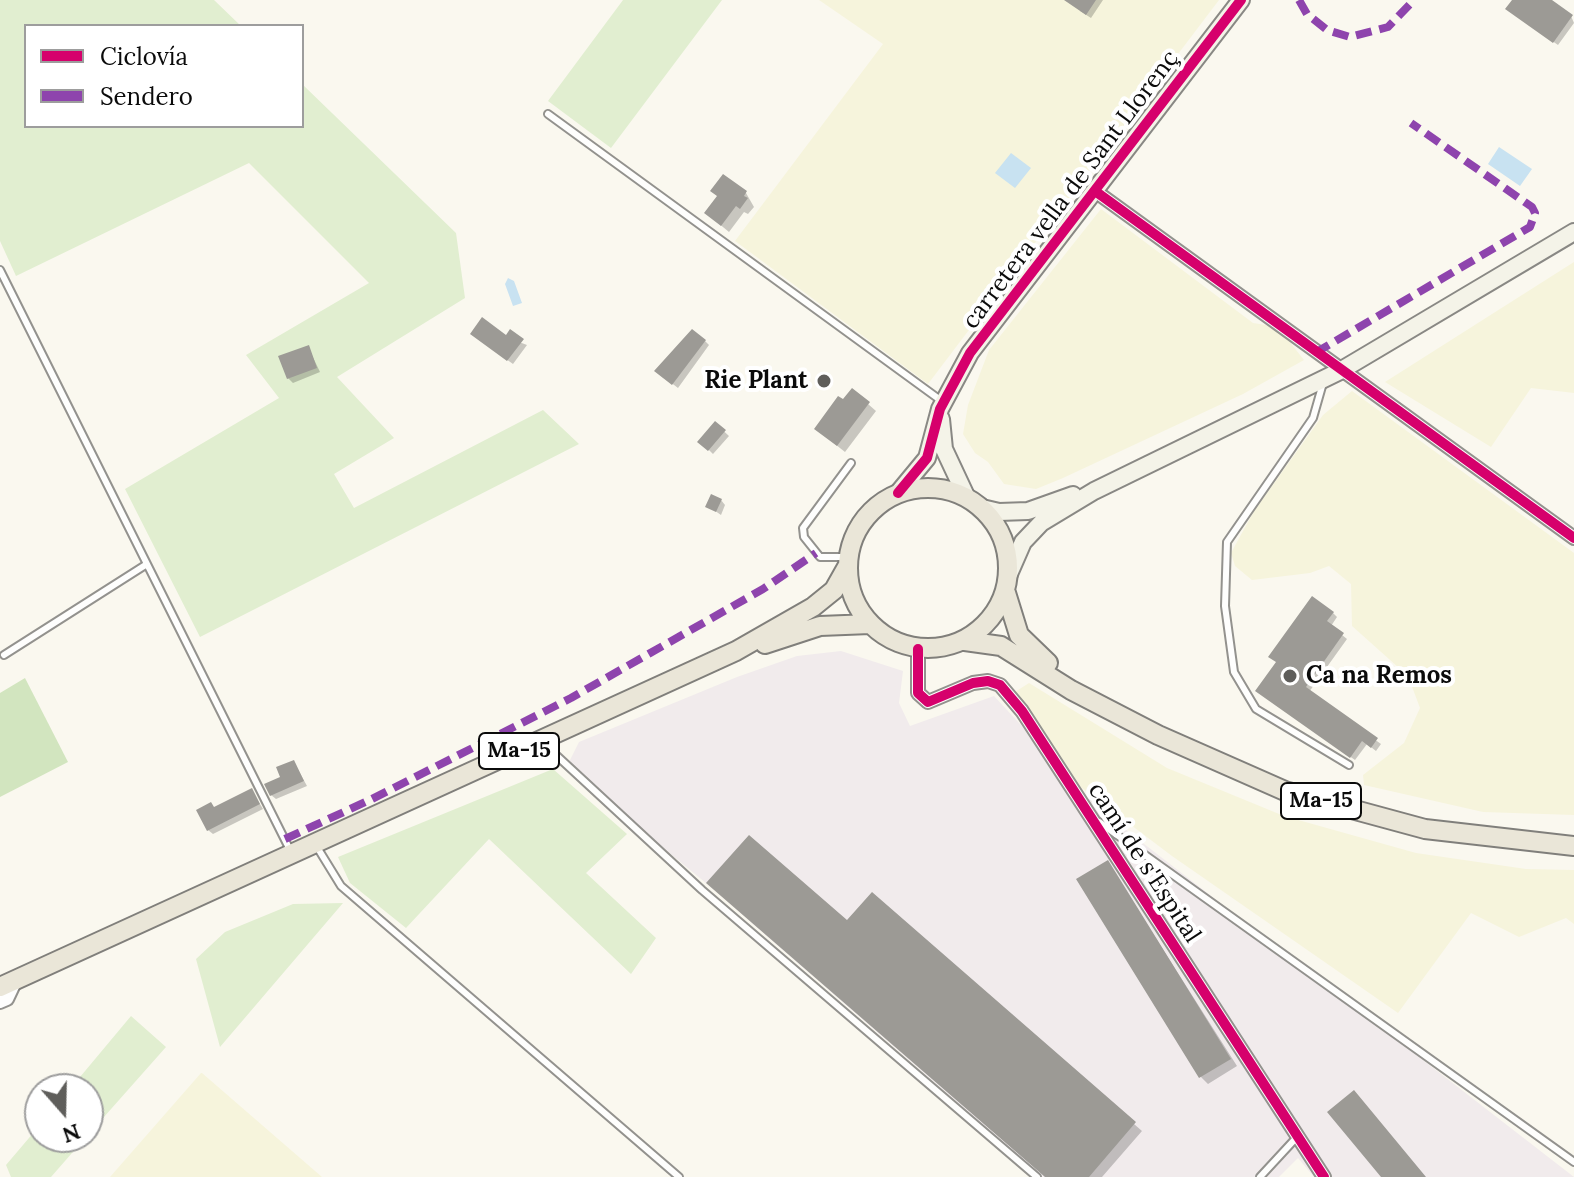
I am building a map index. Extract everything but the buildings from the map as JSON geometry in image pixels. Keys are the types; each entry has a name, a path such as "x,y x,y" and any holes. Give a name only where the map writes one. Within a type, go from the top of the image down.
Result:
{"main road":[{"name":"carretera vella de Sant Llorenç","path":"898,493 927,458 941,406 970,353 1241,0"},
{"path":"965,641 986,625 1008,583 1023,542 1041,523 1083,501 1094,491 1340,371 1574,232"},
{"path":"941,406 944,449 966,496"},
{"name":"Ma-15","path":"8,983 736,651 813,607 834,590 863,521 898,493 921,488 951,491 966,496 982,508 1005,540 1013,621 1026,644 1086,696"},
{"path":"982,508 1010,513 1037,510 1080,492 1094,491"},
{"path":"848,562 853,598 870,624 882,634 918,649"},
{"name":"Ma-15","path":"736,651 820,626 870,624"},
{"name":"Ma-15","path":"918,649 939,648 965,641 1001,646 1071,690 1158,735 1285,791 1425,829 1574,846"}],"street":[{"path":"1095,191 1574,538"},
{"name":"camí de s'Espital","path":"918,649 918,693 928,702 973,683 988,681 1000,685 1022,711 1324,1177"},
{"path":"0,1002 7,999 8,983"}],"lane":[{"path":"548,114 941,406"},
{"path":"0,270 293,854"},
{"path":"1324,379 1313,418 1227,542 1225,606 1234,672 1256,709 1349,765"},
{"path":"848,562 820,557 804,537 803,528 851,463"},
{"path":"4,655 147,564"},
{"path":"541,741 702,890 1037,1177"},
{"path":"1088,814 1574,1162"},
{"path":"315,844 341,886 679,1177"},
{"path":"1260,1177 1297,1137"}],"shaded area":[{"path":"819,0 1219,0 928,384 735,241 883,44"},
{"path":"1101,209 1253,323 1266,325 1285,336 1304,360 1243,394 1063,478 1036,489 1004,484 988,462 975,453 963,434 968,405 989,350"},
{"path":"1574,262 1574,393 1531,388 1491,447 1385,382"},
{"path":"1352,391 1574,553 1574,815 1483,812 1364,785 1363,775 1404,743 1420,708 1408,676 1352,626 1351,584 1329,566 1310,573 1252,580 1235,566 1231,553 1254,511 1323,415"},
{"path":"841,651 903,671 899,703 910,726 994,696 1099,809 1574,1177 1314,1177 1298,1158 1279,1177 1043,1177 706,883 566,768 579,742 737,677 797,656"},
{"path":"1029,683 1167,768 1284,816 1416,853 1526,869 1574,870 1574,924 1566,918 1519,937 1471,913 1398,1013 1172,856 1074,782 1015,692"},
{"path":"202,1073 322,1177 110,1177"}],"green space":[{"path":"0,0 214,0 239,24 24,24 24,128 304,128 304,86 456,233 465,298 337,377 394,438 334,474 354,508 543,410 579,444 200,637 125,489 279,398 246,355 369,283 249,163 16,276 0,241"},
{"path":"623,0 722,0 611,148 548,101"},
{"path":"25,678 68,762 0,797 0,693"},
{"path":"553,769 627,834 586,873 656,938 631,974 489,839 406,928 350,883 338,857"},
{"path":"343,903 220,1047 196,959 225,932 293,904"},
{"path":"131,1016 166,1047 104,1117 104,1073 83,1073"},
{"path":"24,1144 24,1153 72,1153 51,1177 11,1177 6,1165"}],"water":[{"path":"1499,147 1532,169 1520,186 1488,164"},
{"path":"1011,153 1031,168 1015,188 995,173"},
{"path":"508,278 514,281 522,303 513,306 505,284"}],"marked path":[{"path":"1299,0 1307,14 1327,30 1350,37 1388,27 1414,0"},
{"path":"1315,353 1530,227 1535,213 1532,207 1411,123"},
{"path":"285,839 372,799 571,698 763,589 816,553"}],"cycle path":[{"path":"898,493 927,458 940,409 970,353 1241,0"},
{"path":"1095,191 1574,538"},
{"path":"918,649 918,693 928,702 973,683 988,681 1000,685 1022,711 1324,1177"}],"place":[{"name":"Rie Plant","path":"824,381"},
{"name":"Ca na Remos","path":"1290,676"}]}
